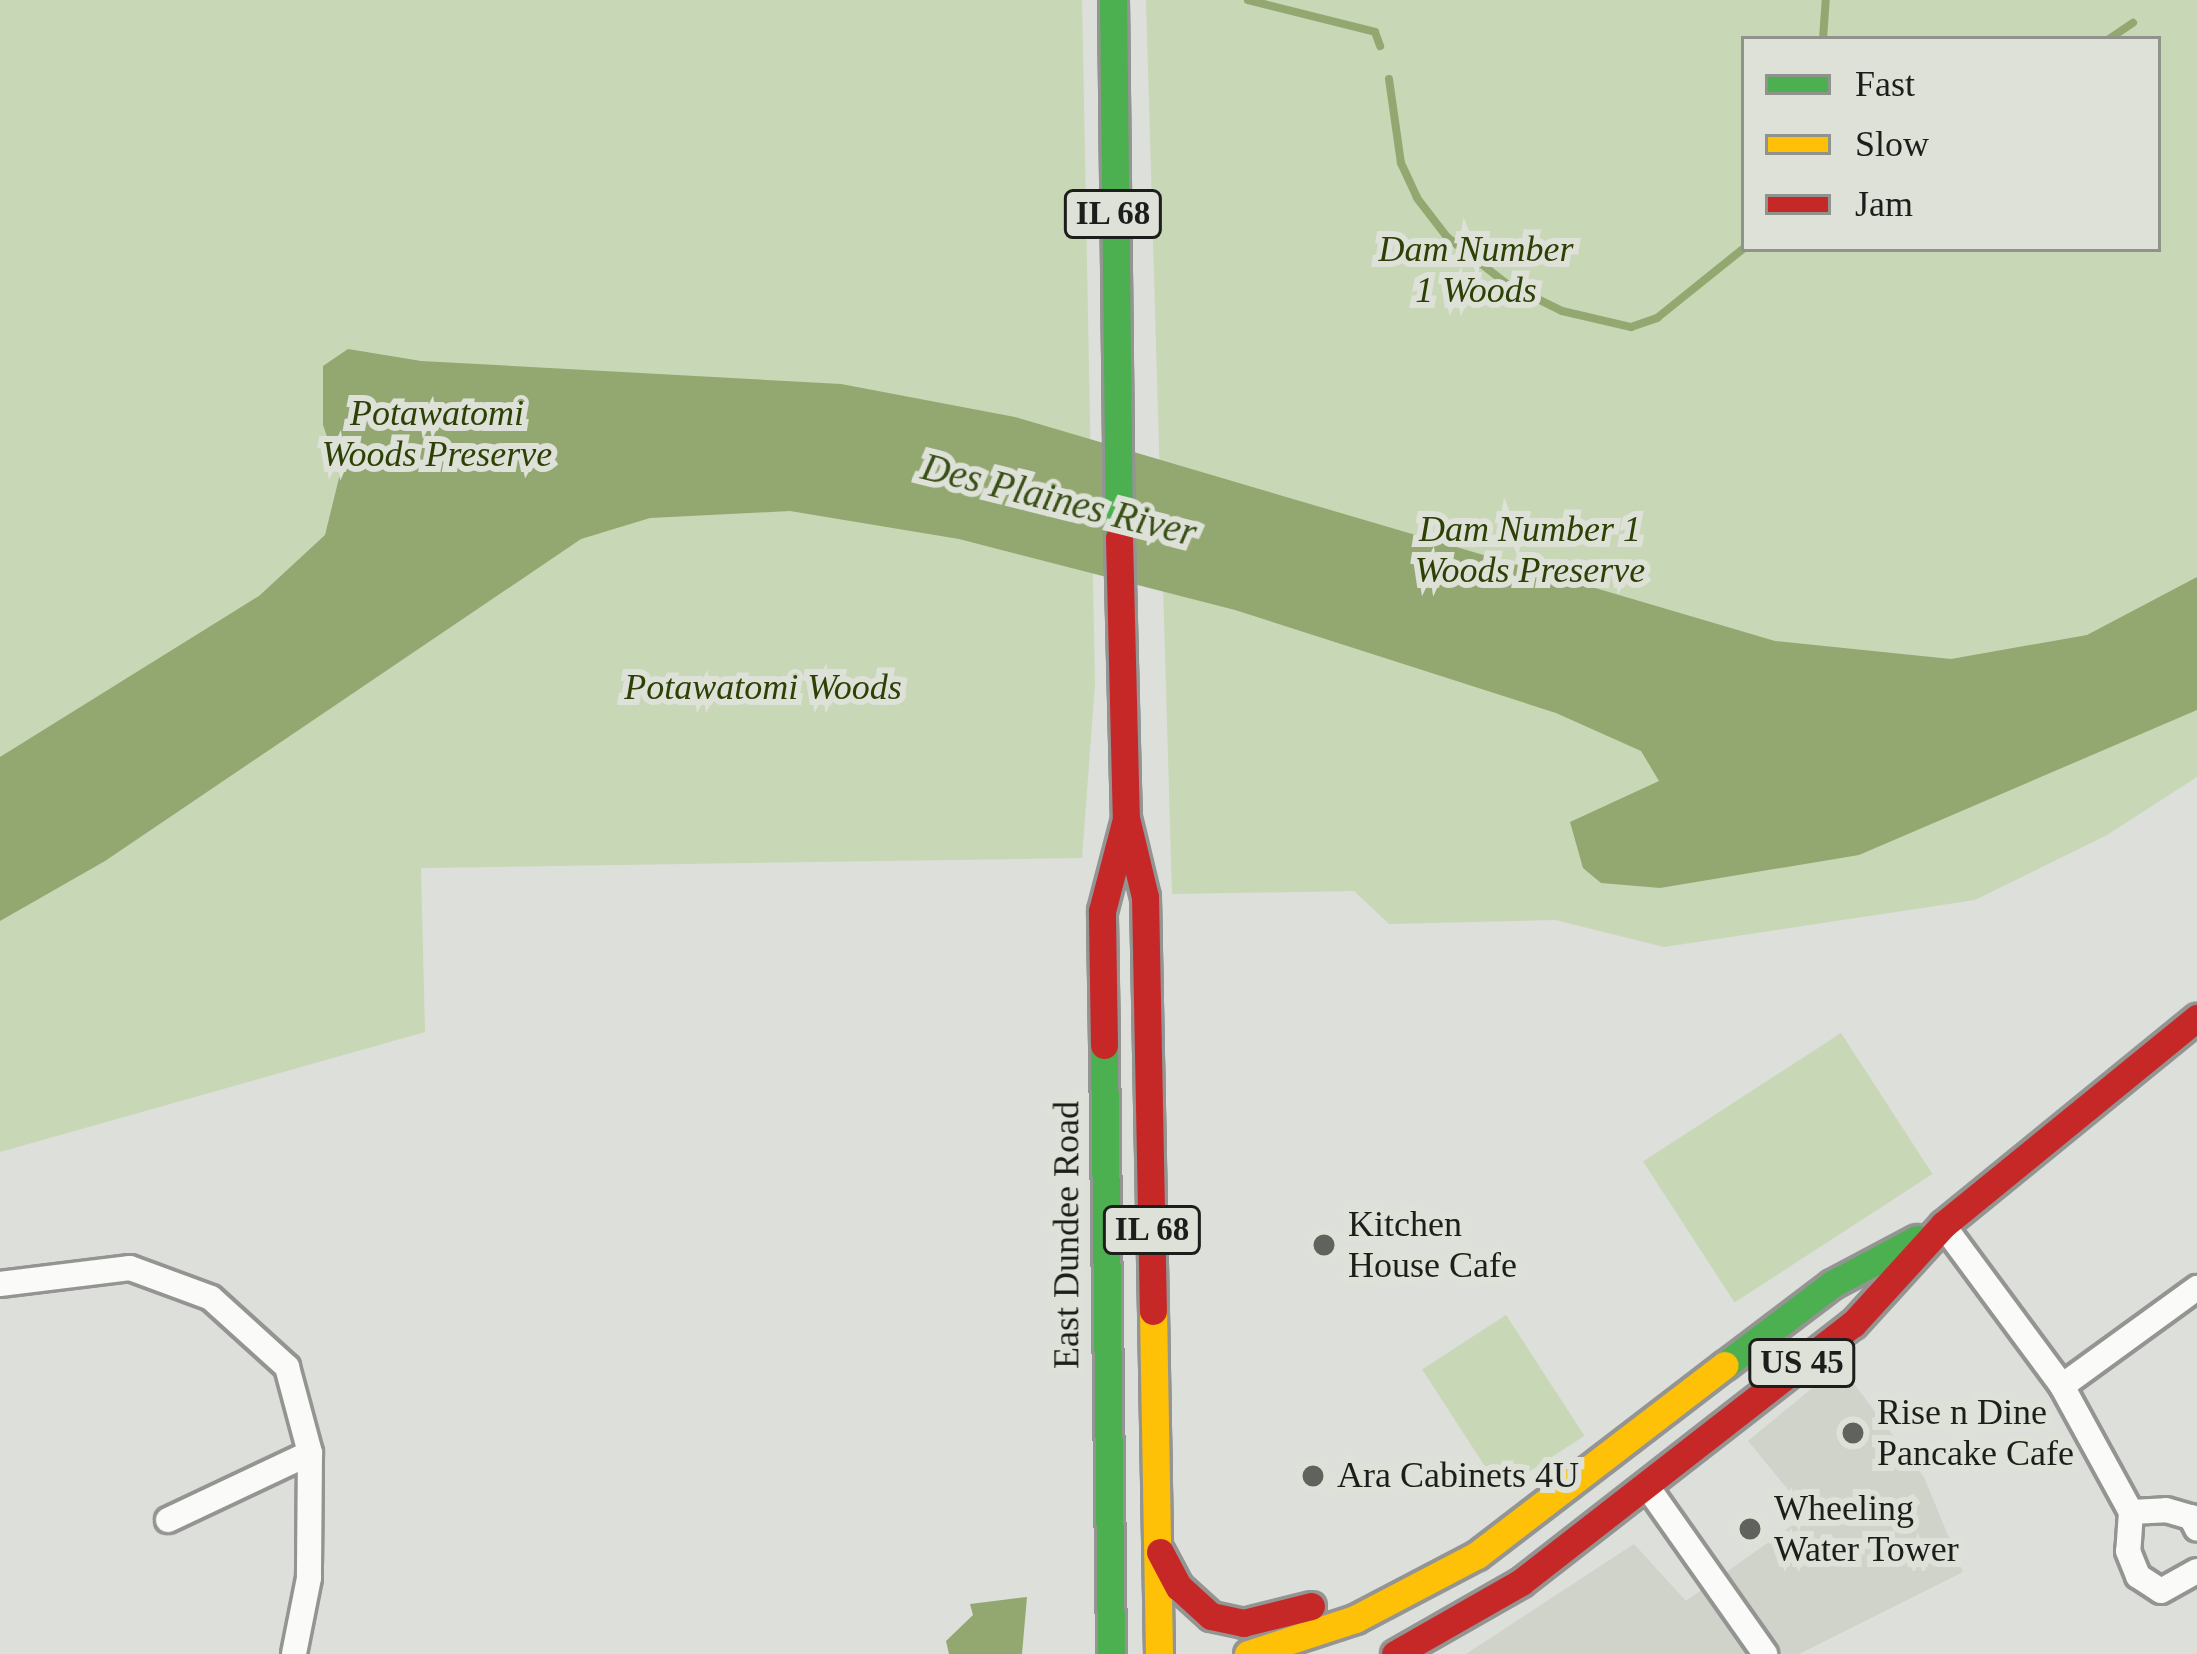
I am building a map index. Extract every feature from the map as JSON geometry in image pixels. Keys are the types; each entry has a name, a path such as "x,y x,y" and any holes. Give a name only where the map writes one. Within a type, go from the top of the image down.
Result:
{"main road":[{"name":"East Dundee Road","path":"1113,0 1120,617 1126,818 1145,897 1159,1654"},
{"name":"East Dundee Road","path":"1111,1654 1102,911 1126,818"},
{"name":"US 45","path":"1395,1654 1520,1582 1853,1324 1943,1225 2197,1018"},
{"name":"US 45","path":"1248,1654 1355,1619 1477,1555 1832,1284 1943,1225"},
{"path":"1159,1550 1197,1606 1243,1623 1477,1555"}],"street":[{"path":"1943,1225 2062,1386 2132,1512 2128,1551 2138,1576 2161,1591 2197,1571"},
{"path":"0,1285 130,1268 211,1298 287,1367 310,1453 309,1578 294,1654"},
{"path":"2062,1386 2197,1288"},
{"path":"168,1520 310,1453"},
{"path":"1646,1485 1765,1654"},
{"path":"2132,1512 2166,1510 2191,1516 2197,1529"}],"shaded area":[{"path":"1840,1365 1924,1477 1963,1572 1799,1654 1466,1654 1634,1544 1686,1601 1808,1514 1748,1441"}],"green space":[{"name":"Potawatomi Woods Preserve","path":"0,0 1082,0 1095,684 1082,858 421,868 425,1032 0,1152"},
{"name":"Dam Number 1 Woods Preserve","path":"1146,0 2197,0 2197,777 2107,835 1975,900 1664,947 1555,920 1389,924 1354,891 1172,894"},
{"path":"1841,1033 1932,1174 1735,1302 1643,1162"},
{"path":"1506,1315 1584,1436 1501,1490 1422,1369"}],"water":[{"name":"Des Plaines River","path":"348,349 421,361 841,384 1015,417 1775,641 1951,659 2087,635 2197,577 2197,710 1859,855 1660,888 1601,883 1583,868 1570,822 1659,781 1641,751 1556,713 1235,610 959,539 790,511 650,518 581,539 105,861 0,921 0,757 259,596 325,535 340,474 323,425 323,366"},
{"path":"1027,1597 1022,1654 949,1654 946,1641 973,1615 970,1604"}],"waterway":[{"path":"1248,0 1375,32 1380,46"},
{"path":"1823,36 1826,0"},
{"path":"2114,36 2133,23"},
{"path":"1389,79 1401,163 1417,198 1447,237 1507,284 1562,311 1631,327 1657,318 1741,250"}],"traffic: fast":[{"path":"1113,0 1119,538"},
{"path":"1104,1045 1111,1654"},
{"path":"1725,1365 1832,1284 1917,1239"}],"traffic: slow":[{"path":"1153,1311 1159,1654"},
{"path":"1248,1654 1355,1619 1477,1555 1725,1365"}],"traffic: jam":[{"path":"1119,538 1126,818 1145,897 1153,1311"},
{"path":"1104,1045 1102,911 1125,823"},
{"path":"1395,1654 1521,1582 1853,1324 1943,1225 2197,1018"},
{"path":"1160,1552 1179,1587 1211,1616 1243,1623 1311,1606"}],"place":[{"name":"Kitchen House Cafe","path":"1324,1245"},
{"name":"Rise n Dine Pancake Cafe","path":"1853,1433"},
{"name":"Ara Cabinets 4U","path":"1313,1476"},
{"name":"Wheeling Water Tower","path":"1750,1529"}],"park label":[{"name":"Dam Number 1 Woods","path":"1476,270"},
{"name":"Potawatomi Woods","path":"763,688"}]}
